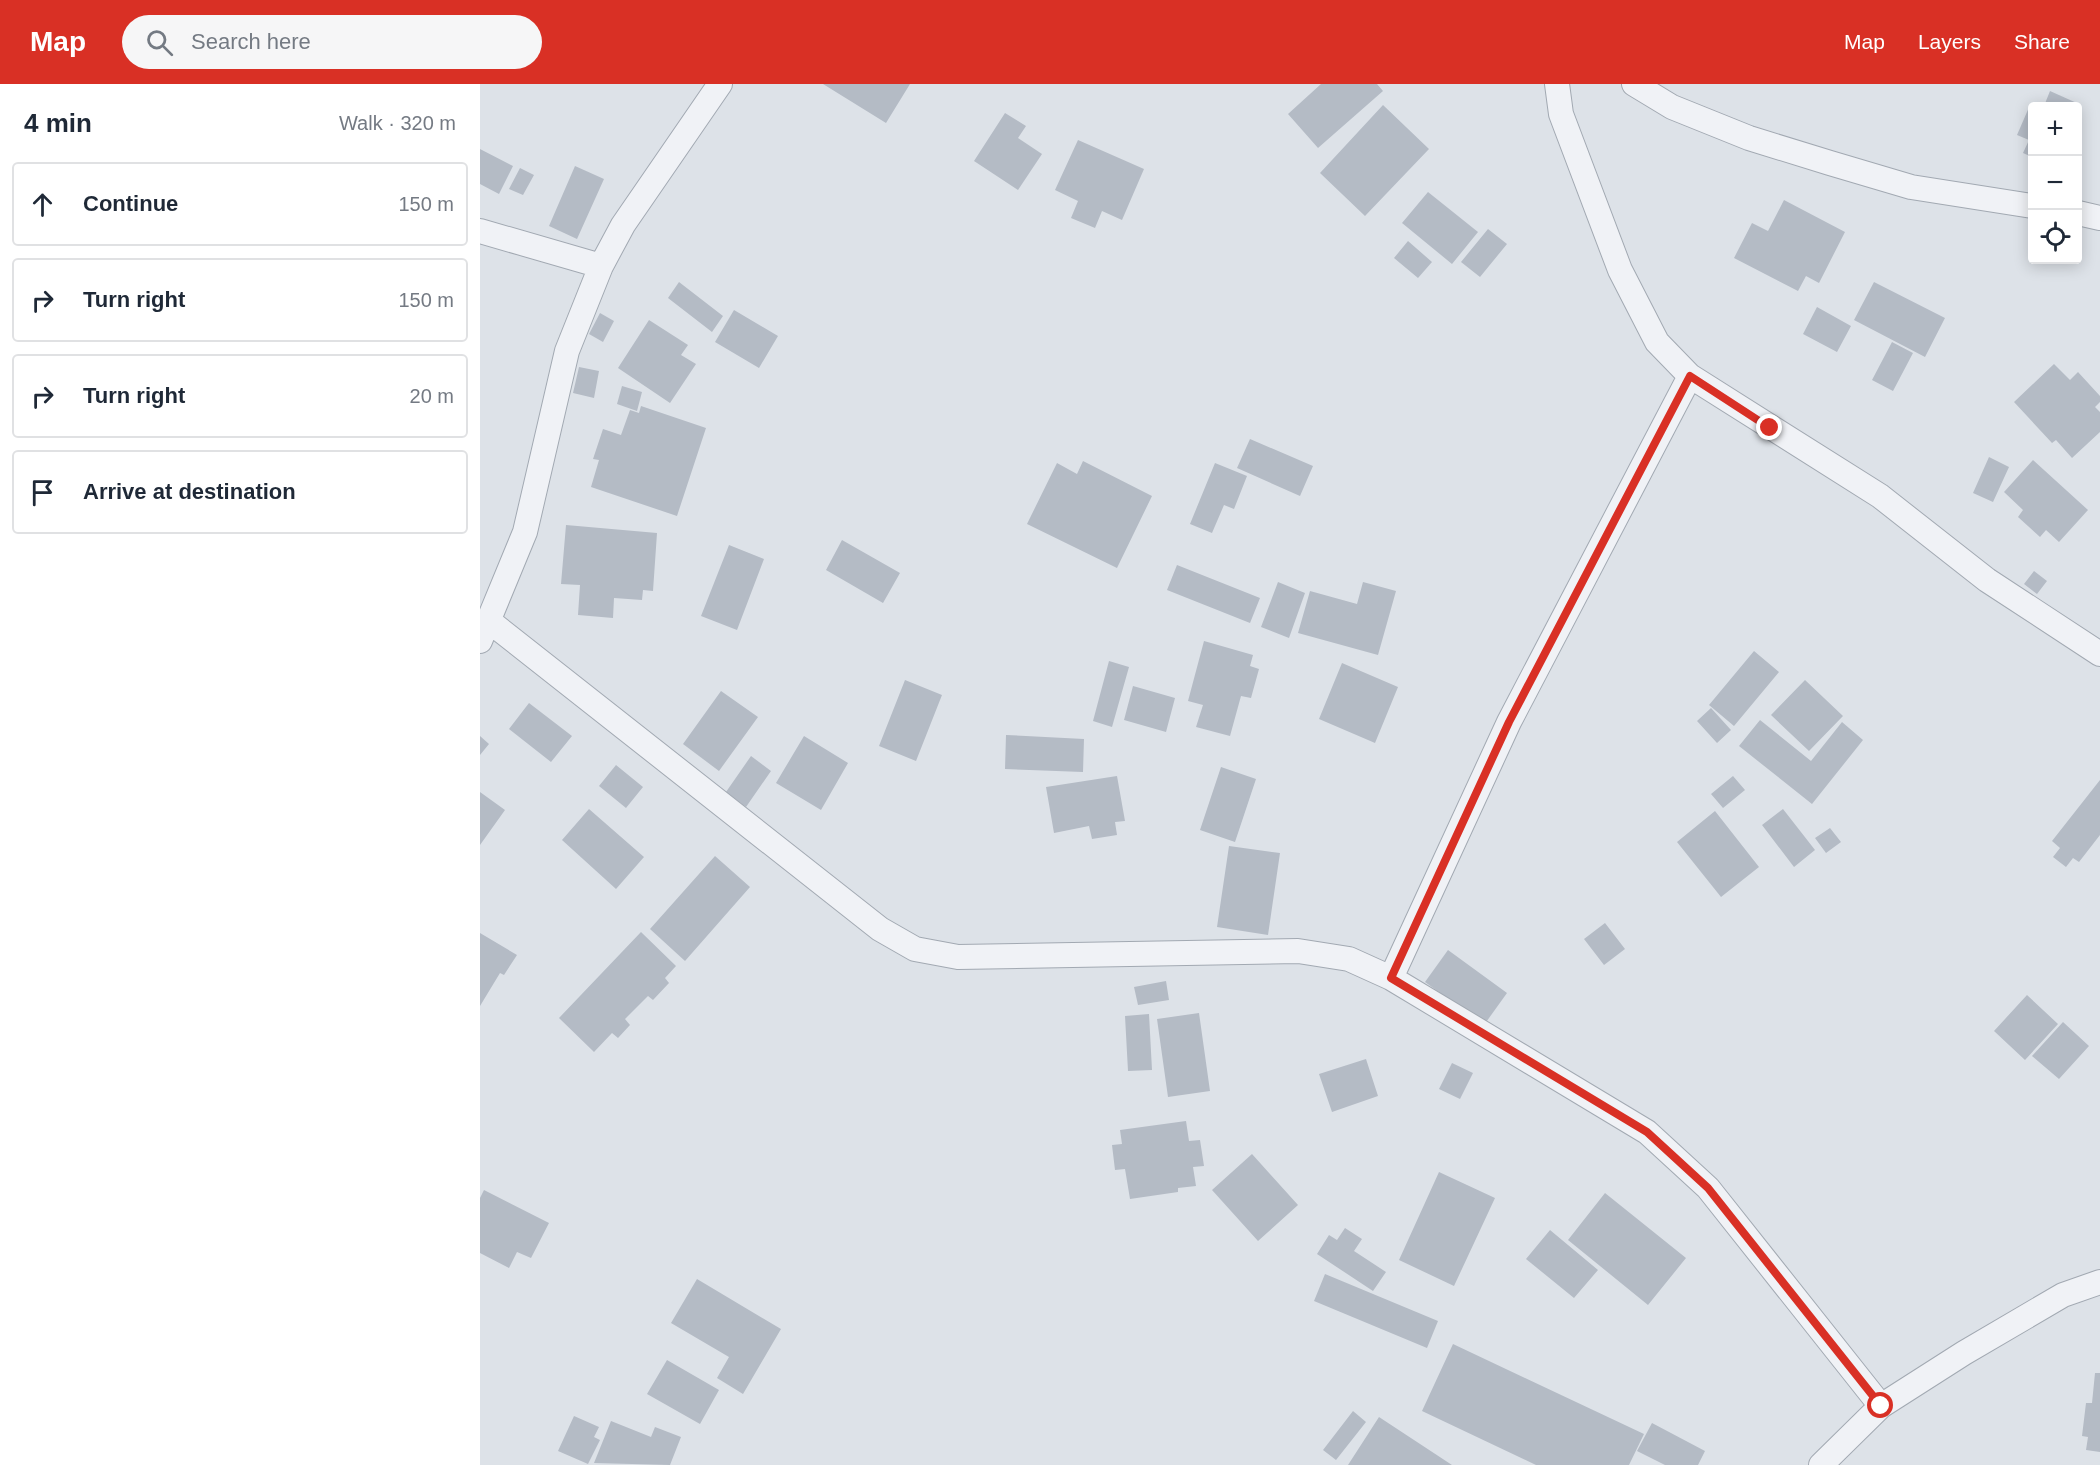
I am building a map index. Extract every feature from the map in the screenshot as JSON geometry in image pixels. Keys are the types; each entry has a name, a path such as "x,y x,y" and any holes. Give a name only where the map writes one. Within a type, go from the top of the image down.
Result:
{"street":[{"path":"720,84 623,225 602,266 567,351 525,532 485,631 880,929 915,949 958,957 1298,951 1349,959 1391,978 1647,1132 1708,1188 1881,1406"},
{"path":"1557,84 1561,114 1620,270 1657,342 1690,376 1880,496 1987,580 2100,654"},
{"path":"1634,84 1672,107 1749,138 1790,151 1911,187 2028,205"},
{"path":"2082,214 2100,218"},
{"path":"480,231 602,266"},
{"path":"1391,978 1509,722 1690,376"},
{"path":"1821,1465 1881,1406 1964,1353 2063,1295 2100,1282"}],"building":[{"path":"823,84 910,84 886,123"},
{"path":"1321,84 1377,84 1383,91 1318,148 1288,114"},
{"path":"2050,91 2075,102 2046,102"},
{"path":"1383,105 1429,149 1365,216 1320,173"},
{"path":"2028,110 2028,140 2017,135"},
{"path":"1005,113 1026,126 1018,138 1042,154 1018,190 974,161"},
{"path":"1078,140 1144,169 1122,220 1102,211 1095,228 1071,218 1078,201 1055,190"},
{"path":"2028,142 2028,155 2023,153"},
{"path":"480,149 513,166 499,194 480,184"},
{"path":"575,166 604,179 577,239 549,226"},
{"path":"520,168 534,175 523,195 509,189"},
{"path":"1428,192 1478,232 1452,264 1402,223"},
{"path":"1784,200 1845,232 1819,283 1806,276 1798,291 1734,258 1752,223 1768,231"},
{"path":"1488,229 1507,244 1480,277 1461,262"},
{"path":"1408,241 1432,262 1418,278 1394,258"},
{"path":"679,282 723,316 712,332 668,298"},
{"path":"1874,282 1945,318 1925,357 1854,320"},
{"path":"1817,307 1851,326 1837,352 1803,334"},
{"path":"734,310 778,336 759,368 715,342"},
{"path":"600,313 614,321 603,342 589,334"},
{"path":"649,320 688,345 681,355 696,364 670,403 618,368"},
{"path":"1892,342 1913,353 1893,391 1872,380"},
{"path":"2054,364 2070,380 2078,372 2100,396 2100,402 2095,407 2100,412 2100,432 2072,458 2056,440 2052,443 2014,402"},
{"path":"579,367 599,371 594,398 573,393"},
{"path":"622,386 642,392 637,411 617,404"},
{"path":"641,406 706,428 677,516 591,487 599,460 593,459 603,429 621,435 630,410 639,413"},
{"path":"1250,439 1313,466 1300,496 1237,468"},
{"path":"1989,457 2009,467 1993,502 1973,493"},
{"path":"2033,460 2088,510 2059,542 2046,530 2040,537 2018,517 2023,510 2004,492"},
{"path":"1083,461 1152,496 1117,568 1027,524 1057,463 1077,474"},
{"path":"1215,463 1247,476 1234,509 1224,505 1212,533 1190,524"},
{"path":"566,525 657,533 653,591 643,590 642,600 614,598 613,618 578,615 580,585 561,584"},
{"path":"842,540 900,573 883,603 826,570"},
{"path":"729,545 764,559 737,630 701,616"},
{"path":"1177,565 1260,598 1250,623 1167,590"},
{"path":"2034,571 2047,581 2037,594 2024,584"},
{"path":"1278,582 1305,593 1289,638 1261,627"},
{"path":"1363,582 1396,591 1378,655 1298,633 1310,591 1357,604"},
{"path":"1204,641 1253,655 1250,666 1259,669 1251,698 1241,696 1230,736 1196,727 1203,705 1188,701"},
{"path":"1754,651 1779,672 1734,726 1709,705"},
{"path":"1109,661 1129,667 1112,727 1093,721"},
{"path":"1342,663 1398,687 1375,743 1319,719"},
{"path":"905,680 942,695 916,761 879,746"},
{"path":"1805,680 1843,716 1809,751 1771,715"},
{"path":"1133,686 1175,698 1166,732 1124,720"},
{"path":"721,691 758,717 719,771 683,744"},
{"path":"529,703 572,736 551,762 509,729"},
{"path":"1711,708 1731,730 1717,743 1697,721"},
{"path":"1760,720 1811,761 1842,722 1863,740 1812,804 1739,746"},
{"path":"1006,735 1084,739 1083,772 1005,769"},
{"path":"480,736 489,744 480,755"},
{"path":"804,736 848,763 821,810 776,783"},
{"path":"751,756 771,771 746,807 726,792"},
{"path":"616,765 643,787 626,808 599,786"},
{"path":"1221,767 1256,779 1235,842 1200,830"},
{"path":"1117,776 1125,821 1115,822 1117,835 1092,839 1089,826 1054,833 1046,787"},
{"path":"1733,776 1745,790 1723,808 1711,794"},
{"path":"2100,780 2100,835 2079,862 2073,858 2066,867 2053,857 2060,848 2052,841"},
{"path":"480,792 505,810 480,845"},
{"path":"589,809 644,857 616,889 562,840"},
{"path":"1783,809 1815,850 1794,867 1762,825"},
{"path":"1715,811 1759,867 1721,897 1677,842"},
{"path":"1830,828 1841,842 1826,853 1815,838"},
{"path":"1229,846 1280,853 1268,935 1217,927"},
{"path":"715,856 750,887 685,961 650,929"},
{"path":"1605,923 1625,949 1604,965 1584,939"},
{"path":"641,932 676,966 665,978 669,983 653,1000 648,996 625,1019 630,1025 618,1038 612,1033 594,1052 559,1018"},
{"path":"480,933 517,955 504,975 500,973 480,1006"},
{"path":"1448,950 1507,993 1484,1025 1425,982"},
{"path":"1166,981 1169,1000 1138,1005 1134,987"},
{"path":"2027,995 2058,1024 2025,1060 1994,1031"},
{"path":"1199,1013 1210,1091 1168,1097 1157,1019"},
{"path":"1149,1014 1152,1070 1128,1071 1125,1016"},
{"path":"2063,1022 2089,1046 2059,1079 2032,1056"},
{"path":"1366,1059 1378,1096 1332,1112 1319,1074"},
{"path":"1452,1063 1473,1073 1460,1099 1439,1089"},
{"path":"1186,1121 1189,1141 1200,1140 1204,1166 1193,1167 1196,1186 1178,1188 1178,1192 1130,1199 1125,1169 1115,1170 1112,1145 1122,1144 1120,1130"},
{"path":"1252,1154 1298,1205 1258,1241 1212,1190"},
{"path":"1439,1172 1495,1198 1454,1286 1399,1260"},
{"path":"484,1190 549,1223 531,1258 517,1252 509,1268 480,1253 480,1198"},
{"path":"1605,1193 1686,1258 1648,1305 1568,1240"},
{"path":"1345,1228 1362,1239 1354,1251 1386,1272 1373,1291 1317,1254 1329,1235 1337,1240"},
{"path":"1550,1230 1598,1270 1574,1298 1526,1259"},
{"path":"1325,1274 1438,1321 1427,1348 1314,1301"},
{"path":"697,1279 781,1329 743,1394 717,1378 729,1357 671,1323"},
{"path":"1453,1344 1644,1434 1629,1465 1536,1465 1422,1411"},
{"path":"667,1360 719,1390 700,1424 647,1394"},
{"path":"2095,1373 2100,1373 2100,1452 2086,1450 2088,1437 2082,1436 2086,1403 2092,1403"},
{"path":"1353,1411 1366,1422 1336,1460 1323,1450"},
{"path":"574,1416 599,1427 594,1437 600,1440 588,1464 558,1451"},
{"path":"1379,1417 1452,1465 1348,1465"},
{"path":"611,1421 651,1437 655,1427 681,1437 670,1465 594,1463"},
{"path":"1652,1423 1705,1451 1698,1465 1665,1465 1637,1451"}],"route":[{"path":"1770,428 1690,376 1509,722 1391,978 1647,1132 1708,1188 1881,1406"}]}
